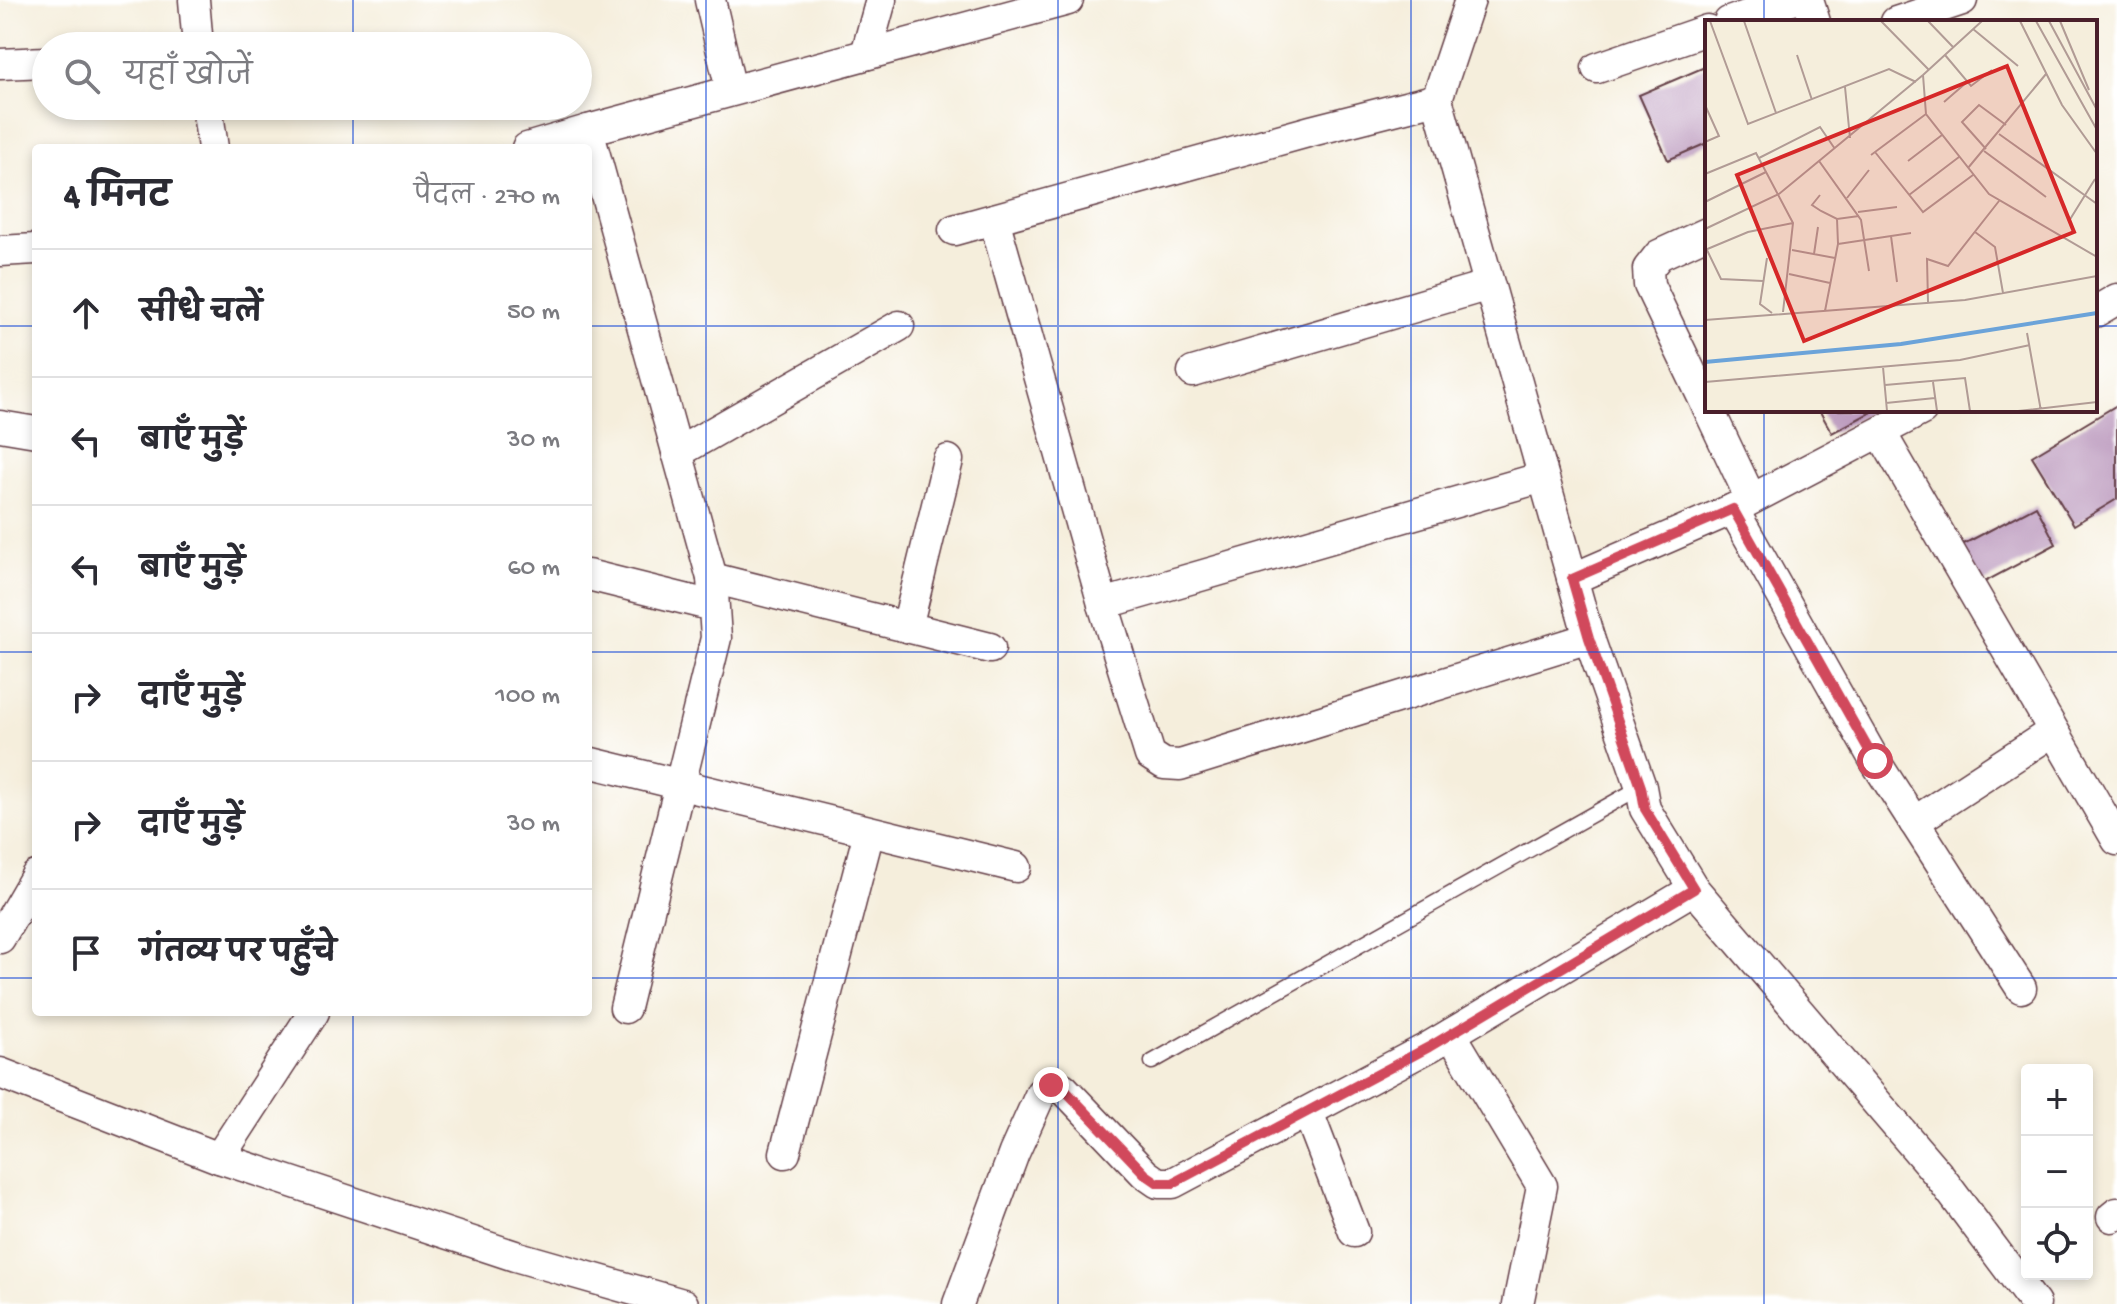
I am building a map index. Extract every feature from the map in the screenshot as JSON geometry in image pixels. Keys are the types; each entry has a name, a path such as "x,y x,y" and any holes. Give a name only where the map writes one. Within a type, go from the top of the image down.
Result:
{"street":[{"path":"194,0 197,32"},
{"path":"710,0 731,90"},
{"path":"866,54 881,0"},
{"path":"541,144 1068,0"},
{"path":"1470,0 1437,99 1589,638 1641,787 1645,809 1694,889 1937,1173 2035,1304"},
{"path":"1735,20 1792,0"},
{"path":"1808,0 1814,20"},
{"path":"1904,20 1946,10"},
{"path":"1597,68 1705,31"},
{"path":"0,64 32,63"},
{"path":"954,230 1437,99"},
{"path":"209,120 212,144"},
{"path":"588,130 592,144"},
{"path":"592,145 712,592 716,638 625,1008"},
{"path":"994,219 1103,604 1150,755 1164,764 1180,765 1589,638"},
{"path":"1705,234 1659,255 1648,269 1649,285 1705,402"},
{"path":"0,251 32,249"},
{"path":"1193,372 1489,285"},
{"path":"2097,311 2117,299"},
{"path":"677,453 899,326"},
{"path":"1709,412 1742,504 1875,761 2021,988"},
{"path":"1572,579 1742,504 1918,412"},
{"path":"0,426 32,431"},
{"path":"1881,433 2117,840"},
{"path":"907,627 948,460"},
{"path":"1103,604 1543,477"},
{"path":"592,576 712,592 907,627 990,648"},
{"path":"1914,822 2052,732"},
{"path":"592,763 1016,867"},
{"path":"785,1153 869,832"},
{"path":"0,938 32,883"},
{"path":"958,1304 1014,1153 1041,1093 1051,1085 1063,1088 1145,1174 1158,1183 1173,1183 1451,1034 1694,889"},
{"path":"219,1158 311,1016"},
{"path":"1451,1034 1542,1186 1518,1304"},
{"path":"0,1073 219,1158 515,1256 683,1304"},
{"path":"1308,1112 1354,1232"}],"lane":[{"path":"1152,1062 1641,787"}],"building":[{"path":"1705,67 1705,144 1668,160 1639,95"},
{"path":"2117,405 2117,499 2074,525 2032,456"},
{"path":"1820,412 1871,412 1832,433"},
{"path":"2036,506 2056,544 1979,585 1958,547"}],"route":[{"path":"1051,1085 1063,1088 1145,1174 1158,1183 1173,1183 1429,1047 1694,889 1645,809 1641,787 1589,638 1572,579 1733,509 1875,761"}]}
